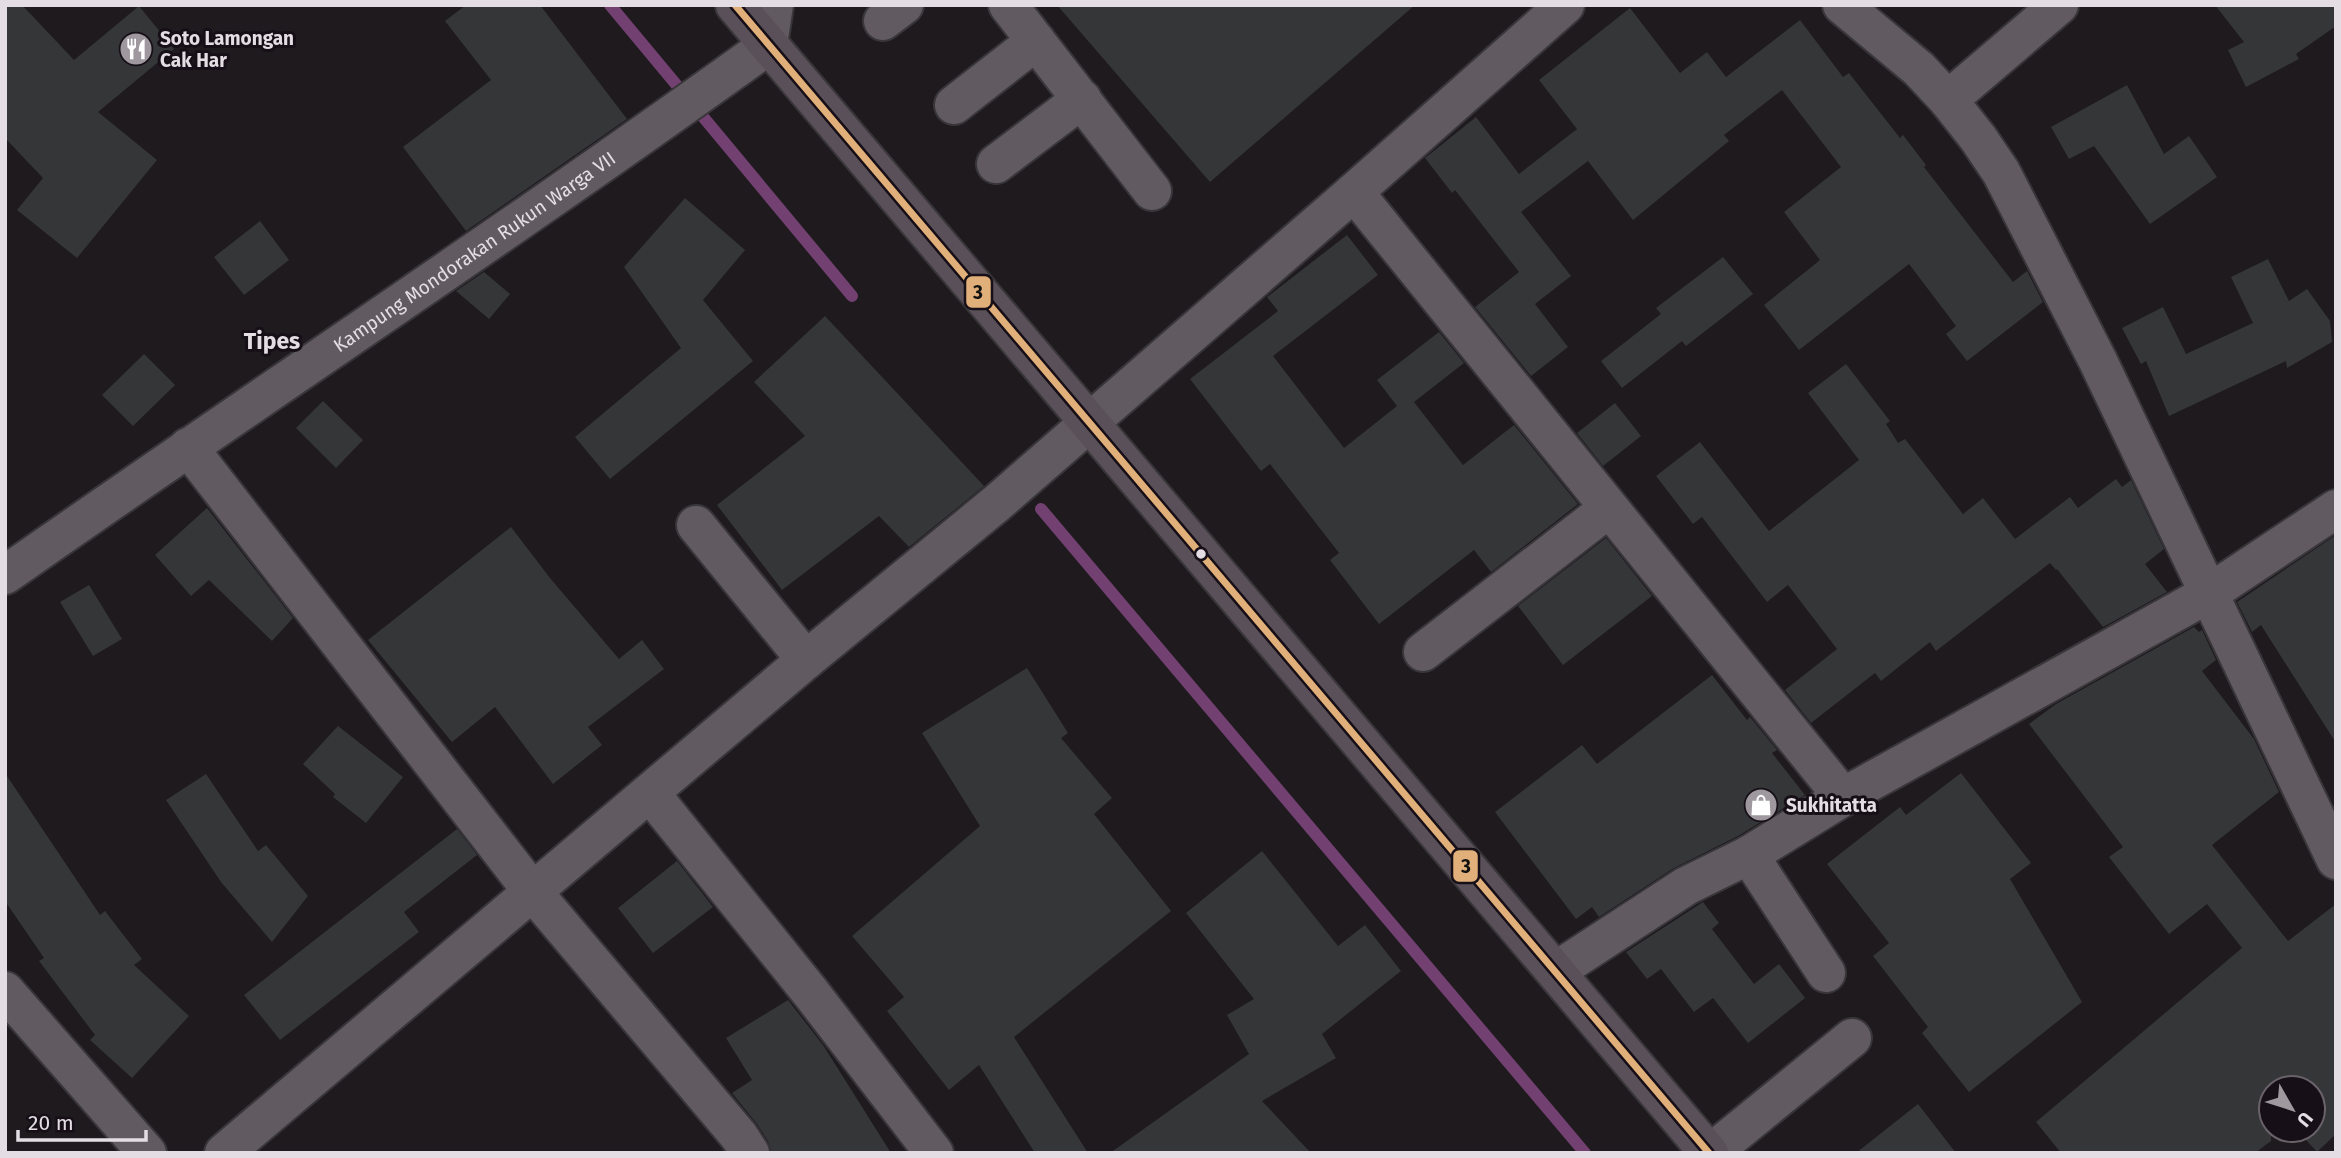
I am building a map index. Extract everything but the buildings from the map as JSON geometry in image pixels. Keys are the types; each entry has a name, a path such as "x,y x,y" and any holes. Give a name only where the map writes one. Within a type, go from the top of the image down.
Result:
{"main road":[{"path":"735,5 760,51 1088,424 1710,1153"}],"street":[{"path":"760,51 774,5"},
{"path":"1008,5 1152,191"},
{"path":"223,1153 806,660 997,503 1565,5"},
{"path":"1842,5 1919,69 1948,100 2001,172 2098,360 2336,860"},
{"path":"1948,100 2059,5"},
{"path":"954,105 1036,41"},
{"name":"Kampung Mondorakan Rukun Warga VII","path":"5,575 510,228 760,51"},
{"path":"996,164 1082,99"},
{"path":"1354,192 1843,797"},
{"path":"188,447 532,891 739,1136 750,1153"},
{"path":"1423,652 1608,509"},
{"path":"1556,971 1686,886 1749,855 1843,797 2208,594 2336,509"},
{"path":"696,526 806,660"},
{"path":"650,793 811,993 934,1153"},
{"path":"1749,855 1826,973"},
{"path":"5,991 146,1153"},
{"path":"1710,1153 1852,1038"}],"waterway":[{"path":"610,5 852,296"},
{"path":"1041,509 1585,1153"}],"transit line":[{"name":"3","path":"735,5 1709,1153"}],"place":[{"name":"Soto Lamongan Cak Har","path":"136,49"},
{"name":"Sukhitatta","path":"1761,805"}],"district":[{"name":"Tipes","path":"272,341"}]}
